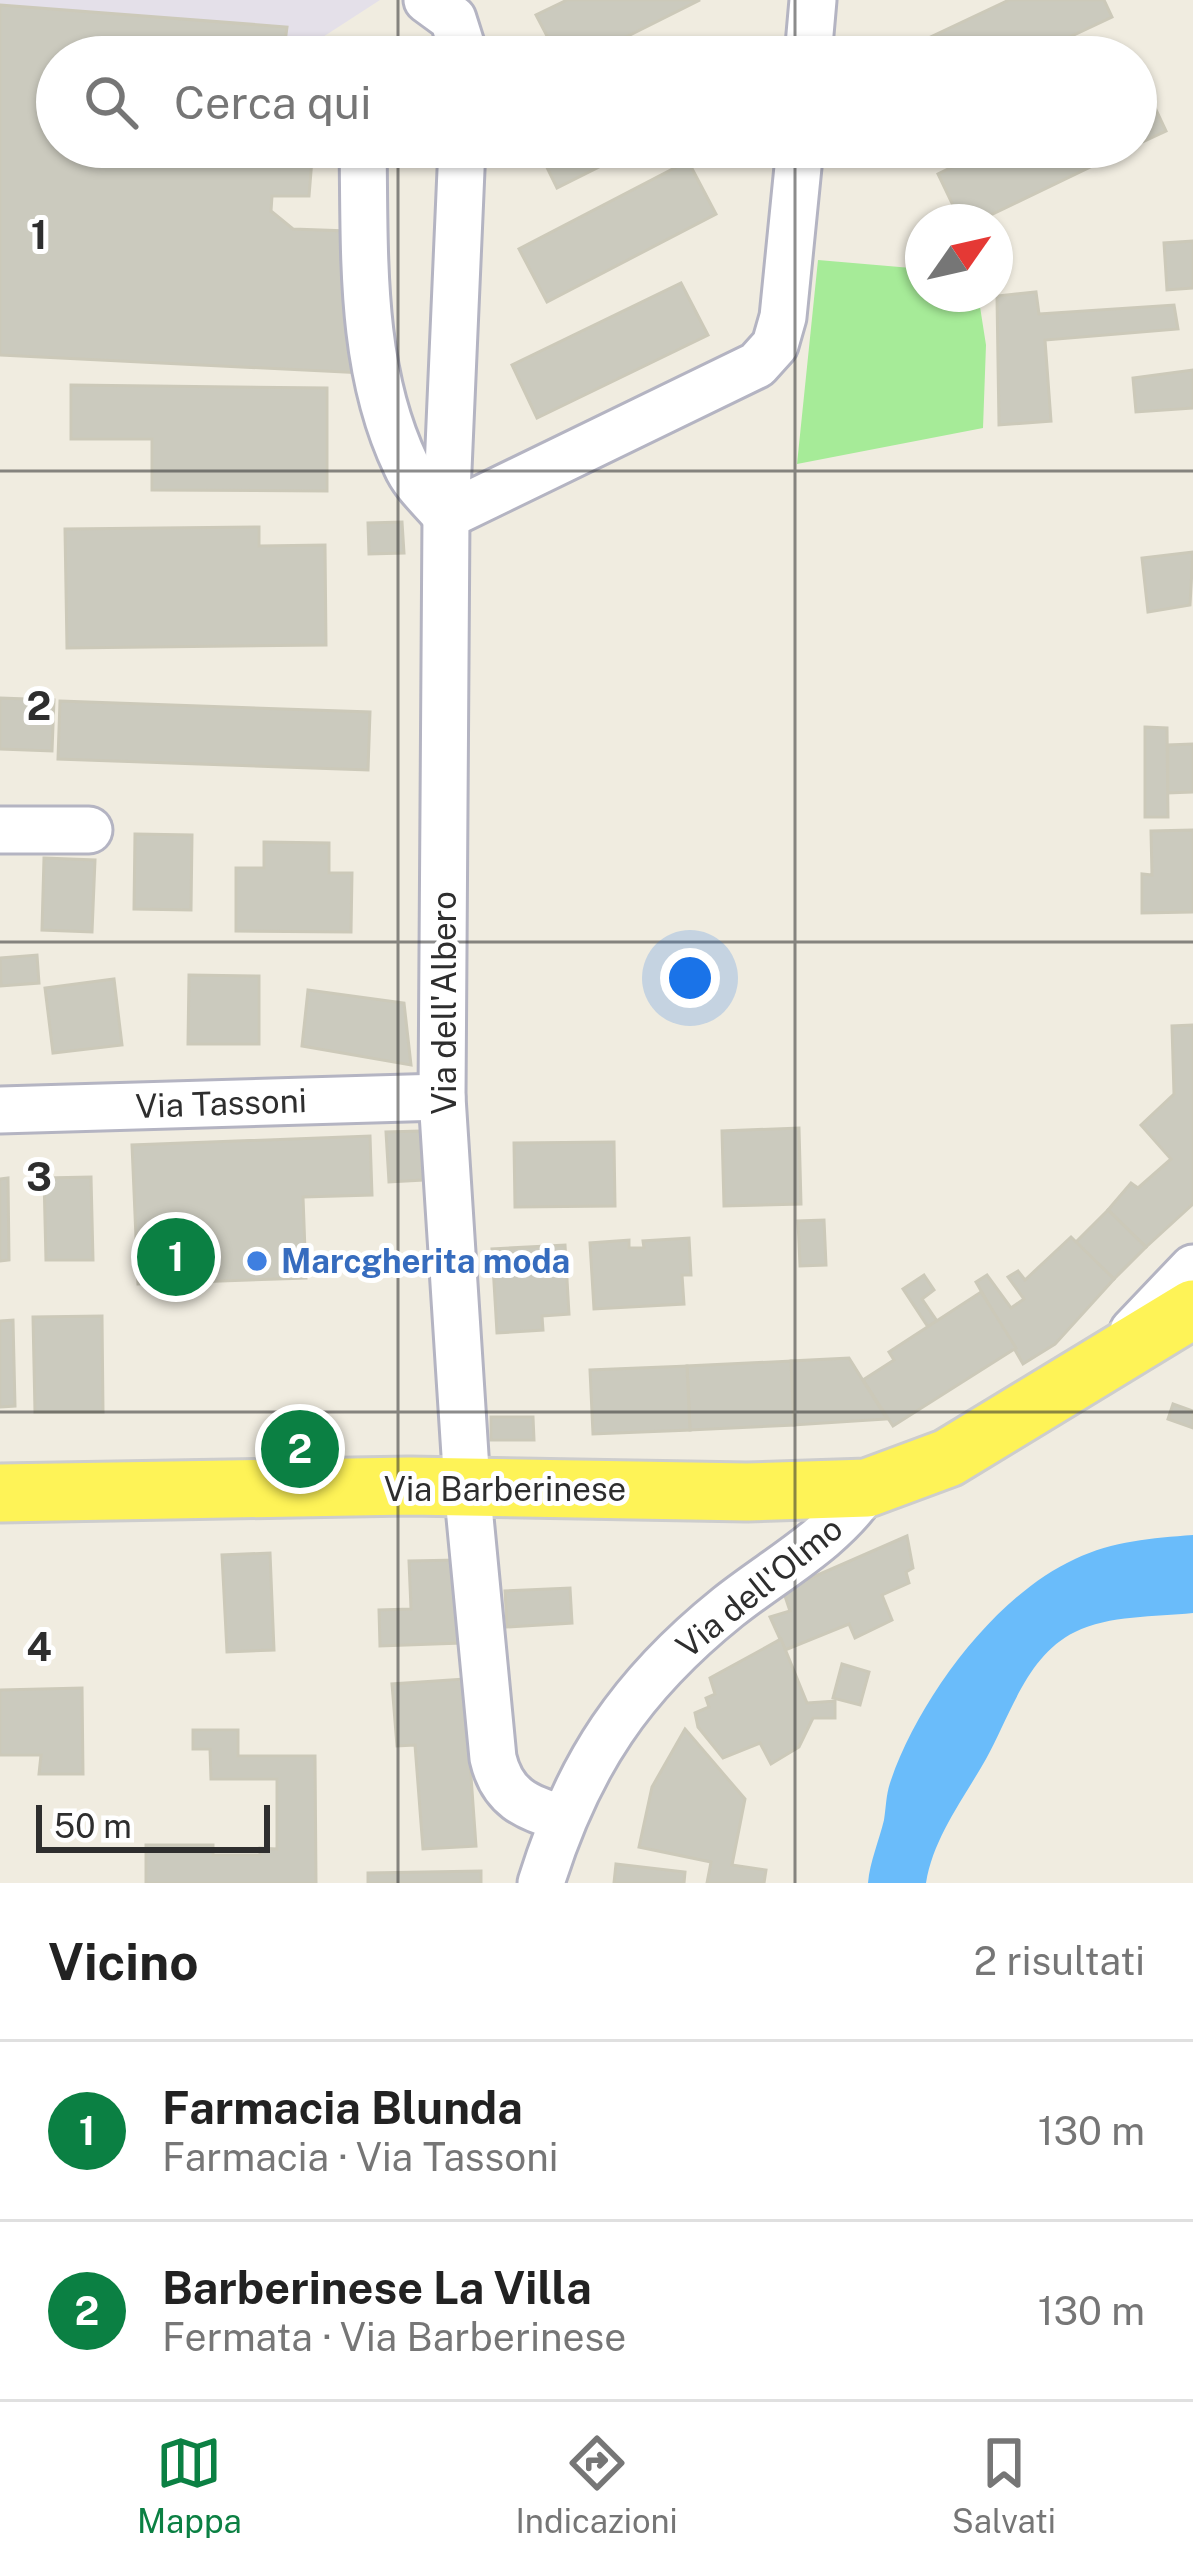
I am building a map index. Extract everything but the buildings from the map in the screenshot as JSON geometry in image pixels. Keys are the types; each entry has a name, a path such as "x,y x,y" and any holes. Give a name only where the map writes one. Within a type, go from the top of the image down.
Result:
{"main road":[{"name":"Via dell'Olmo","path":"867,1488 948,1458 1193,1309"},
{"name":"Via Barberinese","path":"0,1493 467,1486 747,1492 867,1488"}],"street":[{"path":"810,36 813,0"},
{"path":"364,168 364,248 375,369 407,470 446,516 757,365 775,345 783,317 798,168"},
{"name":"Via dell'Albero","path":"462,168 446,516 442,1097 467,1486 490,1738 497,1774 519,1803 562,1818"},
{"path":"0,830 89,830"},
{"name":"Via Tassoni","path":"0,1110 442,1097"},
{"path":"1104,1364 1193,1268"},
{"name":"Via dell'Olmo","path":"542,1883 562,1818 604,1739 652,1679 729,1606 819,1543 850,1514 867,1488"}],"shaded area":[{"path":"0,0 380,0 324,36 36,36 36,168 45,168 0,247"}],"green space":[{"path":"818,260 905,267 905,312 981,312 986,345 983,428 797,464"}],"water":[{"path":"1193,1535 1193,1613 1102,1622 1058,1642 1021,1688 942,1834 926,1883 868,1883 889,1788 903,1751 939,1685 988,1624 1045,1576 1075,1559 1118,1544"}],"place":[{"name":"Farmacia Blunda","path":"176,1257"},
{"name":"Marcgherita moda","path":"257,1261"},
{"name":"Barberinese La Villa","path":"300,1449"}]}
